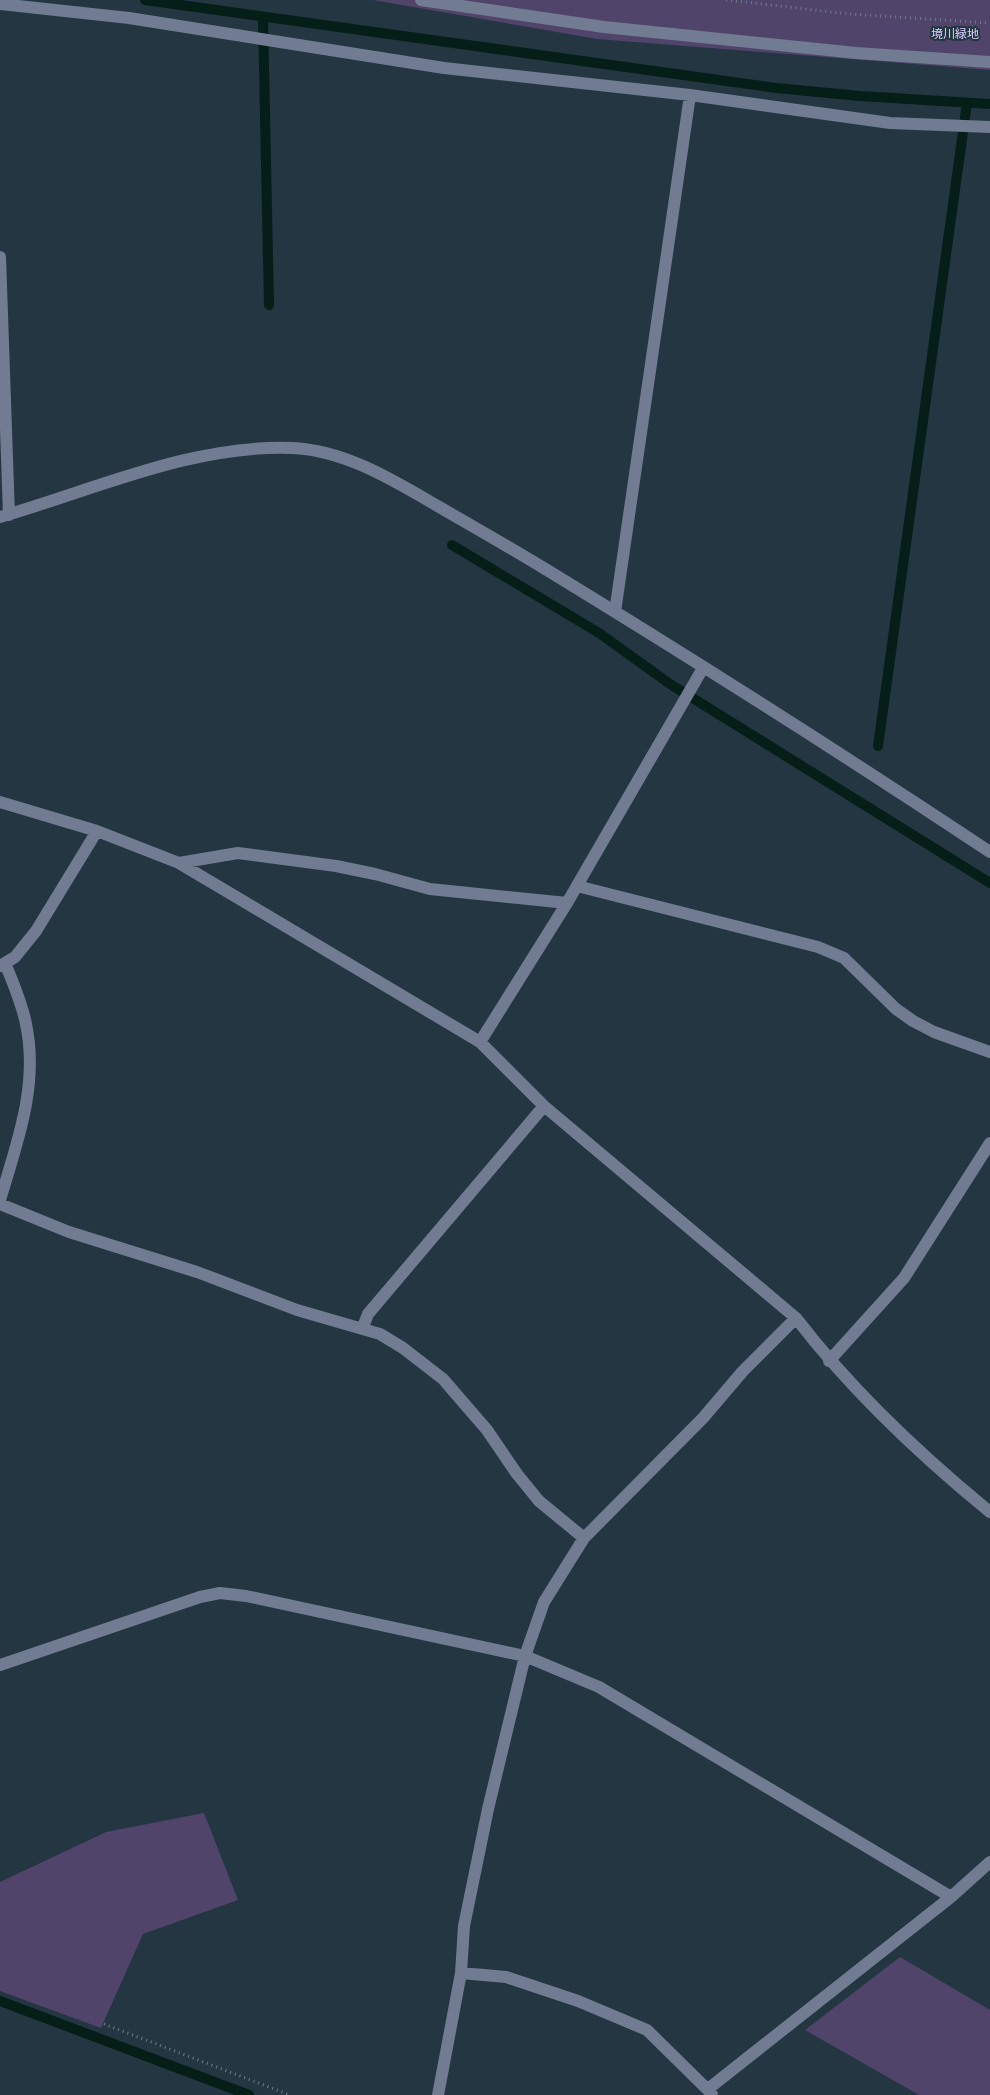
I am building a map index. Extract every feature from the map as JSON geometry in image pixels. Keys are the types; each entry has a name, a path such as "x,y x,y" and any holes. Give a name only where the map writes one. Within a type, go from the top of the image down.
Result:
{"street":[{"path":"421,0 604,27 856,53 990,62"},
{"path":"0,4 129,18 444,68 690,95 890,123 990,127"},
{"path":"615,612 690,95"},
{"path":"0,257 4,516 140,471 244,449 295,448 346,459 394,481 615,612 876,776 990,852"},
{"path":"480,1042 567,903 703,668"},
{"path":"0,802 97,831 179,863 480,1042 544,1106 796,1318 830,1361 888,1422 990,1512"},
{"path":"0,1200 23,1123 29,1088 30,1061 26,1025 3,964 16,957 36,931 97,831"},
{"path":"179,863 238,854 336,866 376,874 430,889 567,903"},
{"path":"577,886 818,947 844,958 896,1009 912,1020 934,1032 990,1052"},
{"path":"363,1328 368,1314 544,1106"},
{"path":"830,1361 904,1278 990,1143"},
{"path":"0,1204 69,1232 197,1272 297,1310 380,1334 403,1348 443,1379 487,1430 517,1474 539,1501 584,1538"},
{"path":"438,2095 461,1973 464,1926 488,1809 526,1656 544,1602 584,1538 703,1418 742,1371 796,1318"},
{"path":"0,1665 200,1597 220,1593 246,1596 526,1656 598,1687 951,1897"},
{"path":"461,1973 506,1977 578,2002 647,2030 710,2092 951,1897 990,1862"}],"path":[{"path":"726,0 850,14 990,23"},
{"path":"104,2024 290,2095"}],"green space":[{"name":"境川緑地","path":"373,0 990,0 990,70 597,39"},
{"path":"204,1813 238,1900 143,1934 101,2028 0,1991 0,1882 106,1832"},
{"path":"900,1957 990,2010 990,2095 919,2095 805,2030"}],"waterway":[{"path":"145,0 776,88 860,96 990,104"},
{"path":"263,18 269,305"},
{"path":"878,746 967,103"},
{"path":"452,545 599,633 670,684 990,883"},
{"path":"0,2001 249,2095"}]}
